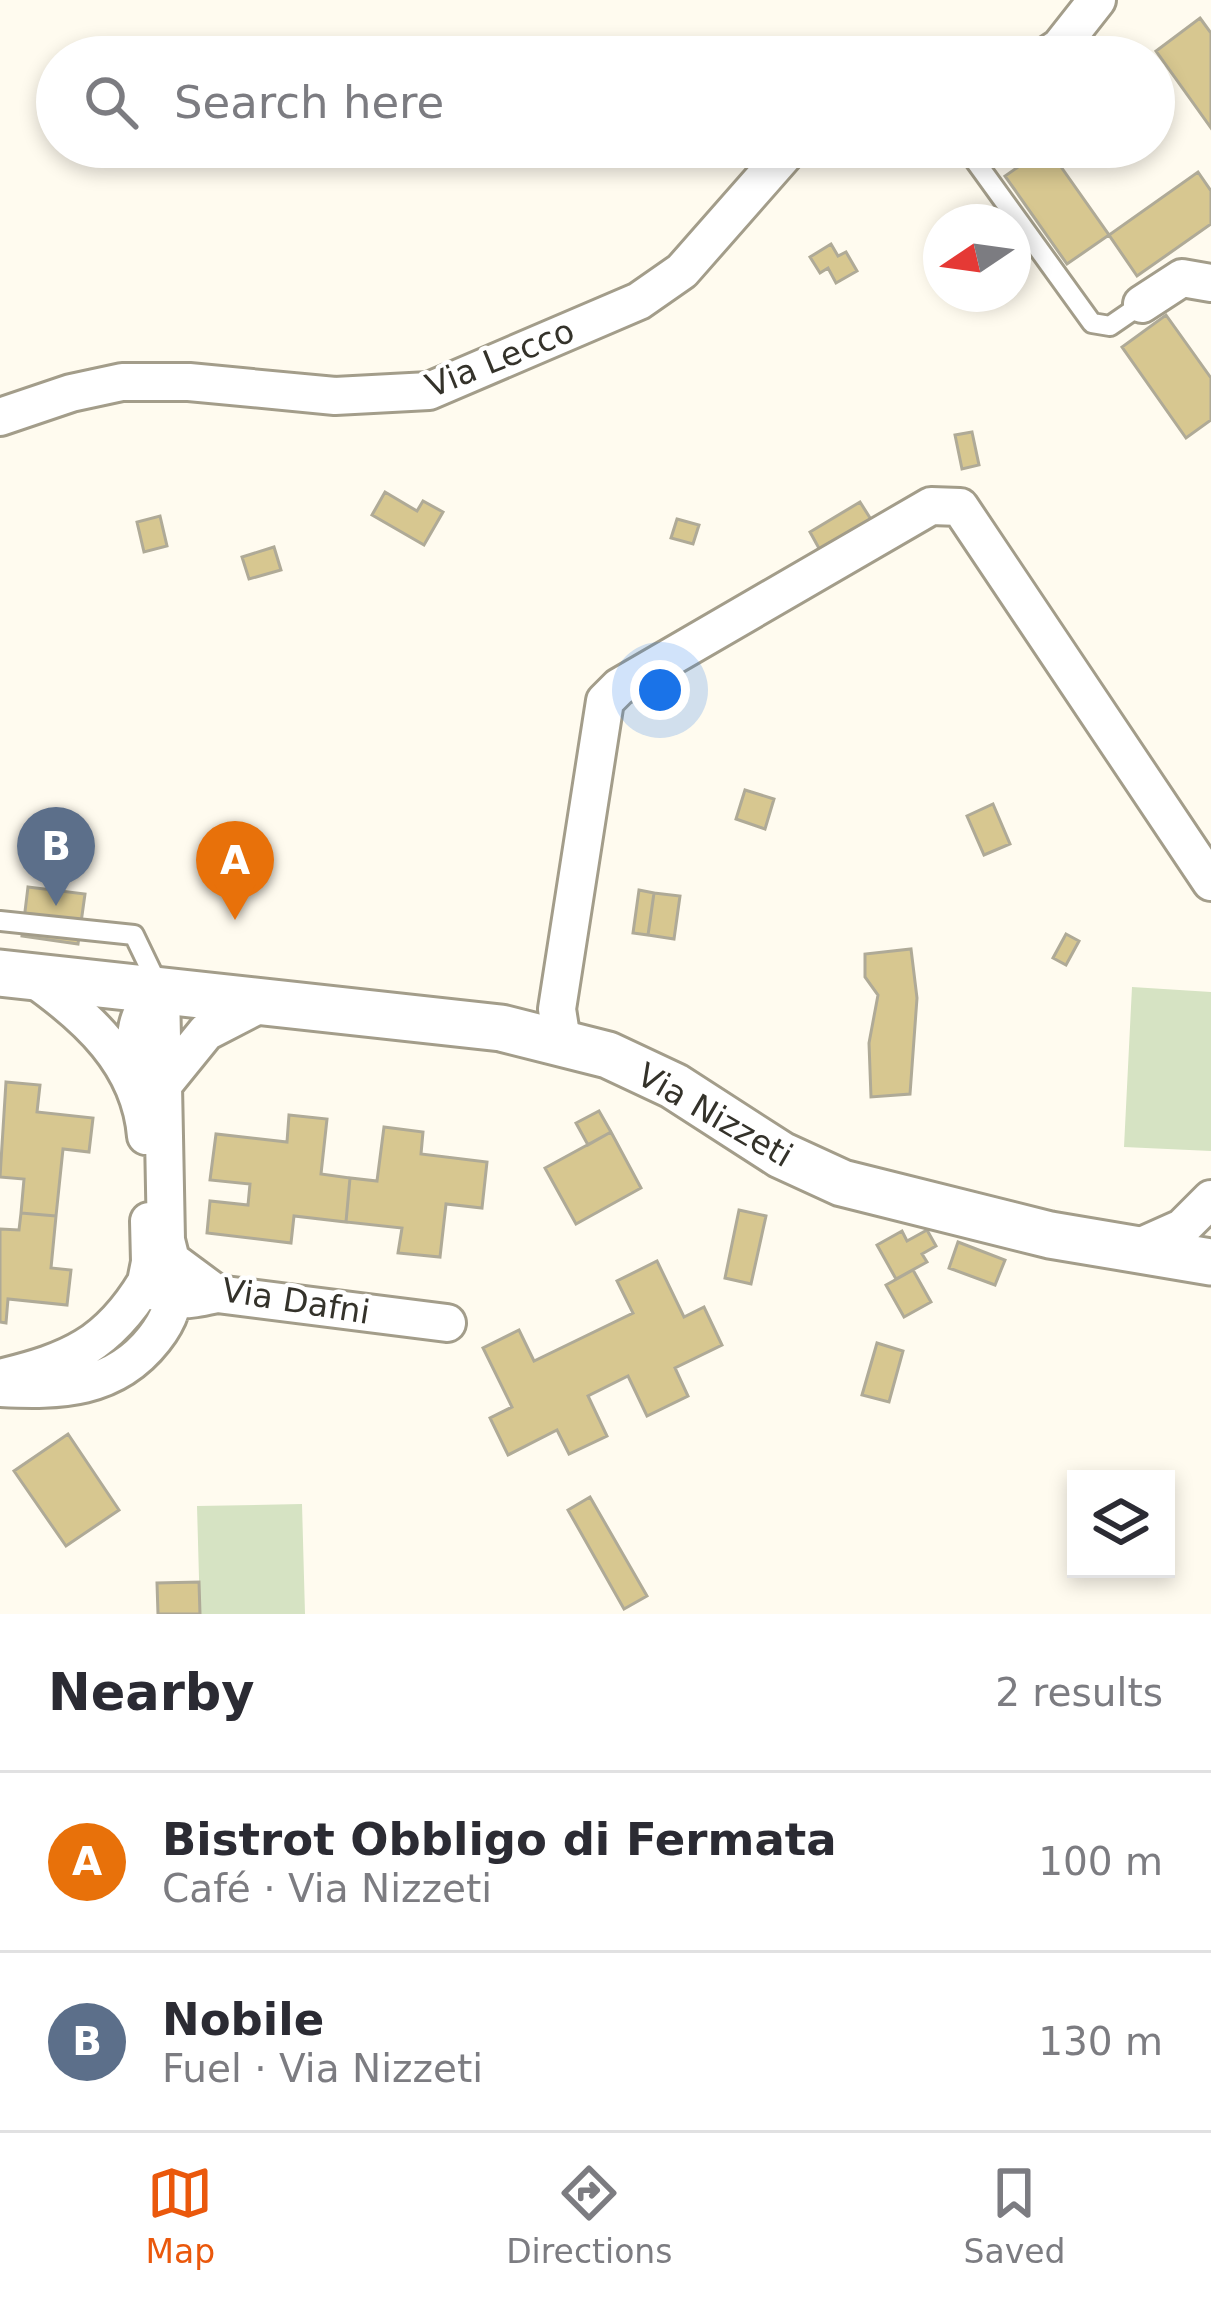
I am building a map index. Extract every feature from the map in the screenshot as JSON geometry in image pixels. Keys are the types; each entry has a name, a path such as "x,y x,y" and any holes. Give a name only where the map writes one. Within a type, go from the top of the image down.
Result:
{"street":[{"path":"1068,36 1096,0"},
{"name":"Via Lecco","path":"0,416 122,382 189,382 335,396 429,391 638,302 682,271 772,168"},
{"path":"1142,304 1182,278 1211,284"},
{"path":"562,1041 557,1009 604,701 619,687 931,506 960,507 1211,882"},
{"path":"15,975 74,1007 153,1095"},
{"name":"Via Nizzeti","path":"15,975 502,1028 562,1041 608,1055 674,1086 782,1154 842,1183 1050,1235 1211,1262"},
{"path":"0,1388 52,1390 83,1387 106,1378 142,1353 170,1315 160,1276 166,1240 153,1095 161,991"},
{"path":"153,1095 206,1032 262,1004"},
{"path":"1135,1249 1181,1228 1211,1199"},
{"path":"0,1378 85,1349 126,1316 160,1276"},
{"name":"Via Dafni","path":"160,1276 217,1294 447,1323"}],"lane":[{"path":"980,168 1092,323 1111,326 1142,304"},
{"path":"0,921 134,935 161,991"}],"green space":[{"path":"1132,987 1211,992 1211,1151 1124,1147"},
{"path":"302,1504 305,1614 200,1614 197,1506"}],"building":[{"path":"1200,18 1211,33 1211,128 1175,78 1175,37"},
{"path":"1017,168 1062,168 1109,235 1067,264 1031,213 1031,204 1025,204 1005,176"},
{"path":"1198,172 1211,191 1211,224 1137,276 1109,235"},
{"path":"831,244 838,256 846,252 857,271 836,283 828,268 820,273 810,257"},
{"path":"1166,315 1211,378 1211,420 1186,438 1122,347"},
{"path":"972,432 979,465 962,469 955,435"},
{"path":"385,492 417,511 423,501 443,512 424,545 372,515"},
{"path":"860,502 872,521 821,552 810,532"},
{"path":"160,516 167,546 144,552 137,522"},
{"path":"677,519 699,525 693,544 671,538"},
{"path":"274,547 281,570 249,579 242,557"},
{"path":"745,790 774,799 765,829 736,819"},
{"path":"993,804 1010,844 984,855 967,816"},
{"path":"28,887 85,894 78,944 22,936"},
{"path":"639,890 654,893 648,935 633,933"},
{"path":"654,893 680,896 674,939 648,935"},
{"path":"1066,934 1079,941 1066,965 1053,958"},
{"path":"911,949 917,998 910,1094 871,1097 869,1043 878,995 865,977 865,954"},
{"path":"6,1082 40,1085 37,1112 93,1118 89,1152 63,1149 56,1216 21,1213 24,1179 0,1177"},
{"path":"599,1111 611,1132 588,1145 576,1123"},
{"path":"289,1115 327,1119 321,1174 350,1178 346,1222 294,1216 291,1243 207,1233 210,1201 248,1205 250,1184 210,1180 216,1134 287,1142"},
{"path":"384,1127 423,1132 421,1154 487,1162 482,1208 446,1204 440,1257 398,1253 402,1228 346,1222 350,1178 377,1181"},
{"path":"611,1132 641,1188 576,1224 545,1168"},
{"path":"739,1210 766,1216 751,1284 725,1278"},
{"path":"21,1213 56,1216 51,1268 71,1270 67,1305 8,1299 6,1323 0,1322 0,1229 19,1230"},
{"path":"927,1230 936,1246 922,1254 927,1262 896,1279 877,1245 902,1231 907,1241"},
{"path":"958,1242 1005,1260 995,1285 949,1268"},
{"path":"657,1261 684,1317 704,1307 722,1345 675,1368 688,1396 647,1416 628,1376 588,1396 607,1436 569,1454 557,1430 508,1455 490,1418 512,1407 483,1348 519,1330 534,1361 633,1313 617,1281"},
{"path":"913,1270 931,1302 904,1317 886,1285"},
{"path":"877,1343 903,1351 889,1402 862,1395"},
{"path":"68,1434 119,1510 66,1546 14,1471"},
{"path":"590,1497 647,1596 624,1609 568,1510"},
{"path":"199,1582 200,1614 158,1614 157,1583"}],"place":[{"name":"Nobile","path":"56,906"},
{"name":"Bistrot Obbligo di Fermata","path":"235,920"}]}
